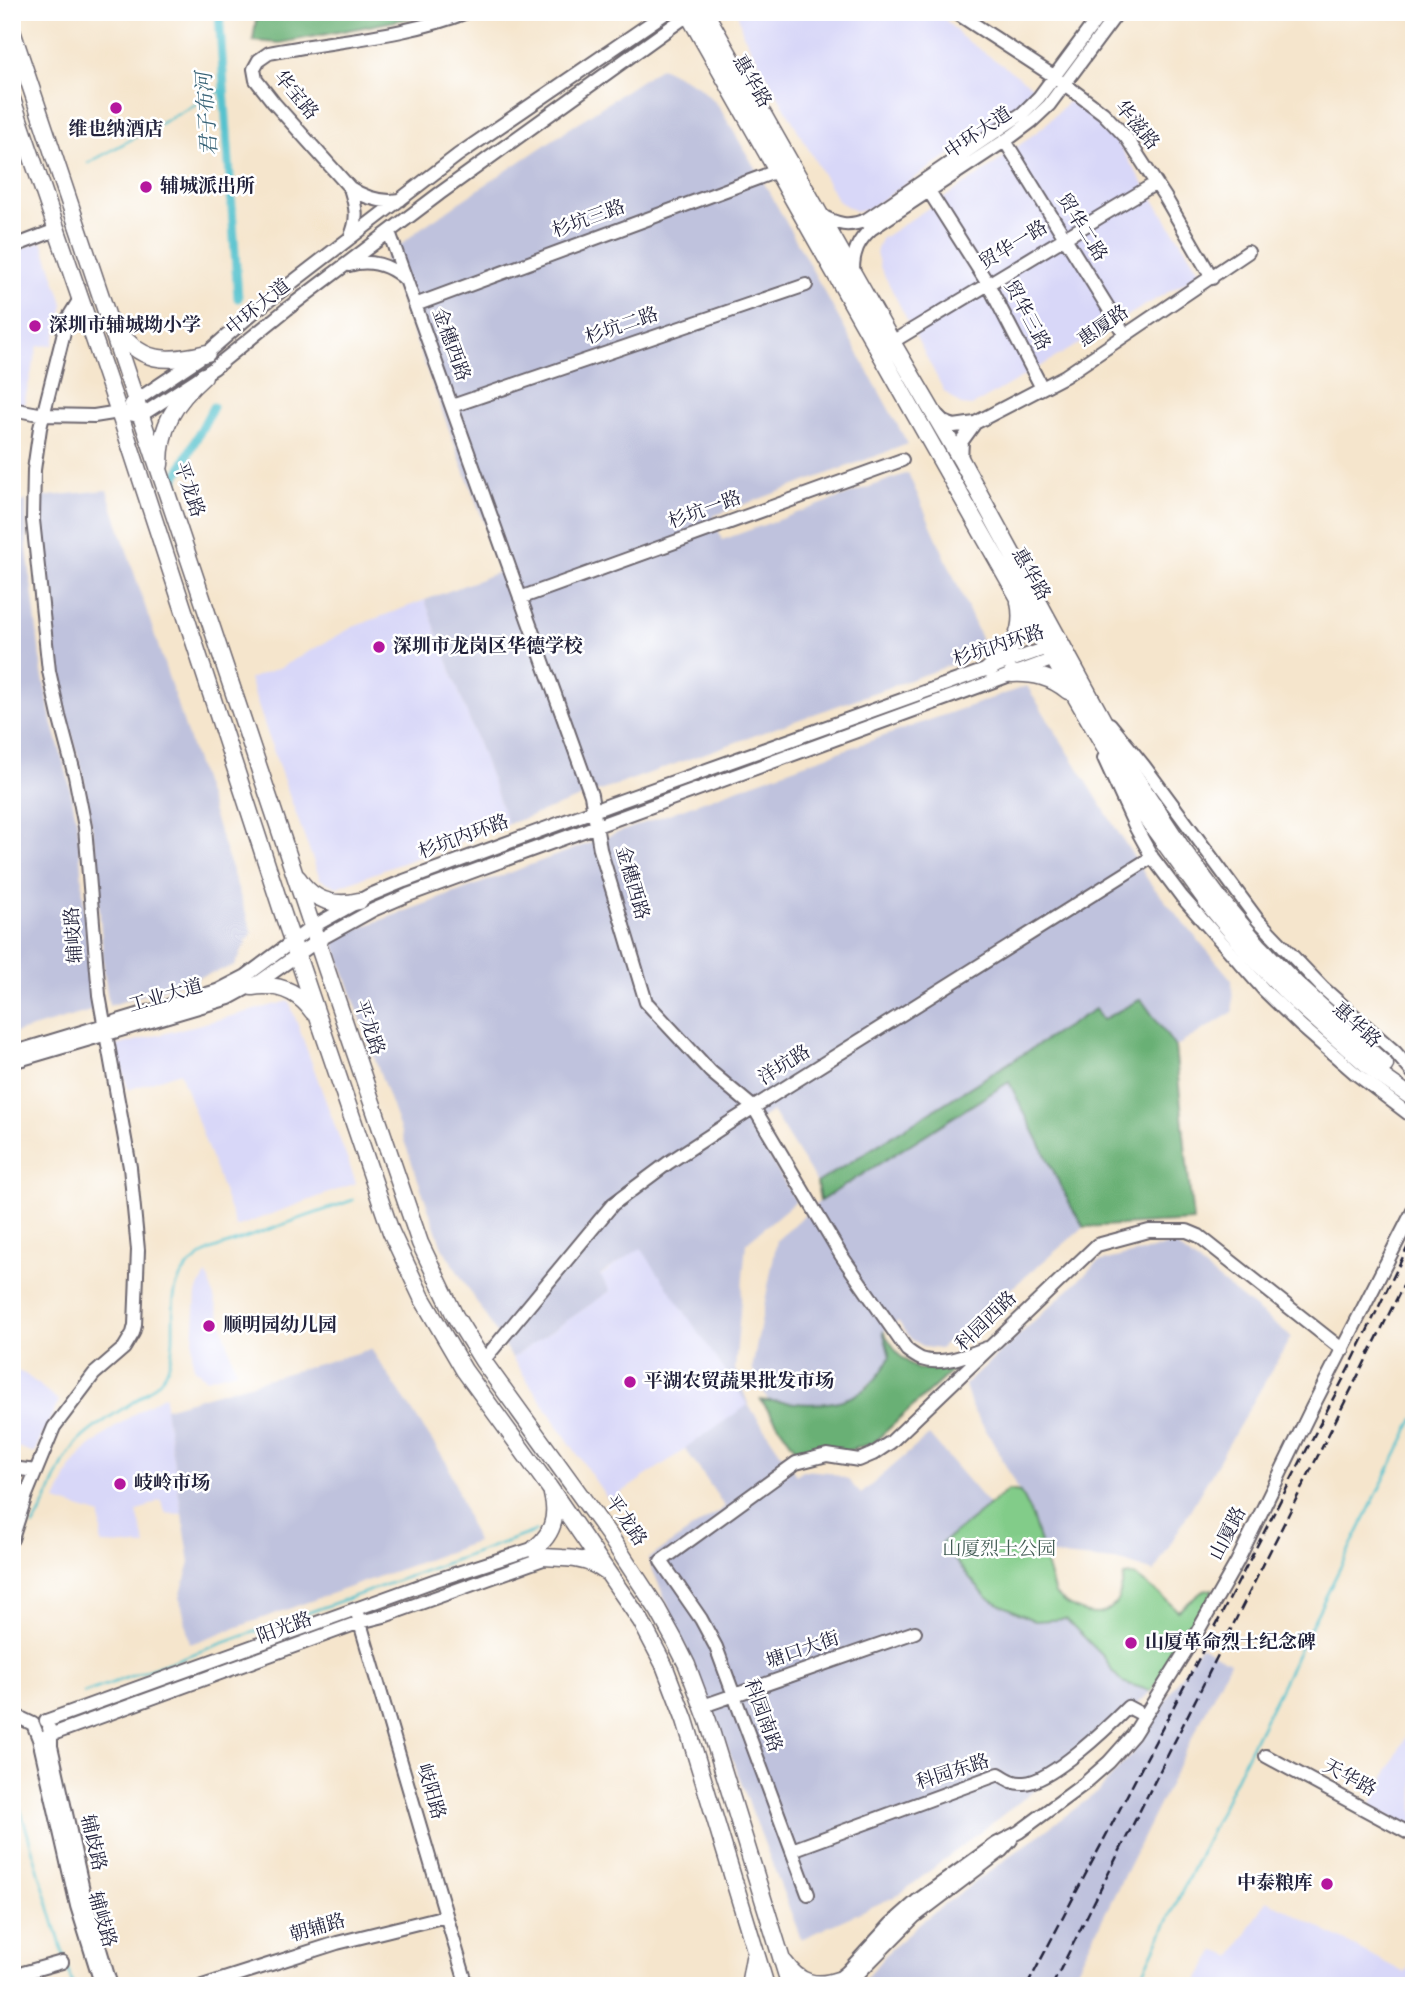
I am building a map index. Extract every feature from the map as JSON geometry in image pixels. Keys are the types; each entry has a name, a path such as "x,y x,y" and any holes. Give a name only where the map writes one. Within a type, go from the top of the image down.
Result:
{"main road":[{"name":"惠华路","path":"693,13 777,171 1018,596 1093,716 1145,816 1241,944 1383,1064 1414,1086"},
{"name":"惠华路","path":"693,13 821,215 935,414 961,460 1077,699 1093,716"},
{"name":"平龙路","path":"12,31 419,1242 455,1316 483,1361 602,1525 658,1610 687,1665 703,1706 790,1986"},
{"path":"12,99 15,116 119,412 376,1193 407,1268 441,1333 464,1370 613,1578 652,1641 685,1720 766,1986"},
{"path":"107,313 135,349 151,357 167,360 207,353"},
{"path":"163,485 160,463 166,425 177,402 204,376"},
{"path":"989,669 1010,651 1017,640 1021,611 1018,596"},
{"path":"1012,674 1040,675 1053,680 1077,699"},
{"path":"293,871 302,884 323,900 334,904 359,901"},
{"path":"252,986 276,986 293,993 309,1006 321,1025"},
{"name":"惠华路","path":"1293,989 1377,1073 1414,1099"},
{"path":"549,1487 555,1506 553,1526 540,1553 588,1562 613,1578"},
{"path":"749,1986 753,1972 753,1945"},
{"path":"781,1956 795,1974 812,1983 838,1984"}],"street":[{"name":"华宝路","path":"350,188 256,80 254,69 259,60 269,53 388,33 440,22 467,12"},
{"name":"中环大道","path":"138,408 255,311 458,155 667,12"},
{"name":"华滋路","path":"955,12 1059,81 1102,113 1118,129 1156,183 1212,278"},
{"name":"中环大道","path":"853,270 853,258 862,237 1004,141 1049,105 1059,81 1102,12"},
{"name":"中环大道","path":"821,215 833,223 844,225 866,220 1007,125 1059,81 1118,12"},
{"name":"中环大道","path":"119,412 138,408 204,376 439,194 693,13"},
{"name":"贸华二路","path":"1004,141 1125,335"},
{"name":"杉坑三路","path":"415,305 777,171"},
{"name":"贸华一路","path":"892,342 1156,183"},
{"path":"350,188 363,197 400,200"},
{"path":"350,188 356,216 350,238"},
{"name":"贸华三路","path":"929,191 988,284 1042,388"},
{"path":"12,247 56,229"},
{"name":"金穗西路","path":"389,232 591,795 600,849 646,1002 711,1072 754,1108 841,1255 907,1350 921,1359 936,1361 958,1358 987,1348"},
{"name":"惠厦路","path":"975,423 1079,368 1248,252"},
{"path":"342,267 362,262 376,264 396,271 407,280"},
{"name":"杉坑二路","path":"452,406 806,285"},
{"name":"辅岐路","path":"12,1539 26,1495 59,1420 94,1374 124,1348 135,1325 137,1236 128,1150 97,972 85,827 49,671 35,547 36,448 67,320 80,299"},
{"path":"12,409 44,415 119,412"},
{"path":"935,414 954,426 975,423"},
{"path":"961,460 962,441 975,423"},
{"name":"杉坑一路","path":"520,598 902,460"},
{"name":"杉坑内环路","path":"314,934 359,901 404,881 989,669 1055,652"},
{"name":"杉坑内环路","path":"314,934 408,895 1012,674 1055,652"},
{"path":"1093,716 1120,795 1152,857 1182,897 1264,990 1300,1025 1414,1118"},
{"path":"1093,716 1121,736 1257,919 1323,988 1404,1060 1414,1074"},
{"name":"洋坑路","path":"483,1361 613,1204 668,1163 1152,857"},
{"name":"工业大道","path":"12,1053 214,1003 252,986 314,934"},
{"name":"工业大道","path":"12,1062 206,995 295,948"},
{"name":"山厦路","path":"838,1984 891,1924 918,1900 996,1844 1019,1832 1097,1774 1122,1749 1195,1636 1237,1562 1414,1209"},
{"name":"科园西路","path":"661,1561 796,1462 827,1455 859,1460 891,1442 1097,1245 1149,1231 1188,1231 1205,1240 1343,1350"},
{"path":"12,1468 36,1471"},
{"name":"阳光路","path":"40,1722 436,1580 540,1553"},
{"name":"阳光路","path":"45,1737 360,1622 384,1616 540,1553"},
{"name":"科园南路","path":"661,1561 701,1619 716,1647 808,1894"},
{"name":"岐阳路","path":"356,1609 467,1986"},
{"name":"塘口大街","path":"703,1706 915,1632"},
{"name":"科园东路","path":"792,1850 999,1774 1011,1781 1025,1783 1048,1775 1128,1707 1145,1716"},
{"path":"12,1714 40,1722"},
{"name":"辅歧路","path":"40,1722 51,1746 85,1899 111,1986"},
{"name":"辅岐路","path":"45,1737 77,1906 102,1986"},
{"name":"天华路","path":"1266,1756 1414,1836"},
{"name":"朝辅路","path":"202,1986 337,1943 446,1916"},
{"path":"12,1976 62,1962"}],"shaded area":[{"path":"737,12 938,12 962,37 1038,90 1022,107 868,209 855,211 838,201 743,34"},
{"path":"661,67 698,86 718,105 771,195 908,444 713,516 722,540 908,473 987,652 508,824 425,600 502,571 385,258 421,228"},
{"path":"1069,101 1093,117 1113,136 1201,273 972,406 961,405 944,391 880,267 876,252 881,239 988,169 1043,127"},
{"name":"深圳市辅城坳小学","path":"42,241 64,306 53,345 38,346 23,407 12,405 12,252"},
{"path":"107,490 252,932 234,966 109,1006 95,848 83,774 57,670 43,547 41,497"},
{"path":"26,500 27,548 42,672 78,828 94,1010 12,1034 12,507"},
{"path":"425,600 508,824 337,887 320,879 249,679 281,667 353,627"},
{"path":"1027,686 1150,883 1232,980 1233,1012 1175,1047 1141,999 1102,1021 1095,1009 817,1183 772,1111 750,1125 796,1201 746,1243 735,1369 749,1406 796,1475 803,1470 828,1472 847,1479 861,1494 929,1435 989,1505 942,1544 1034,1621 1066,1619 1103,1656 1122,1682 1151,1691 1110,1732 900,1894 801,1939 719,1725 648,1559 725,1507 685,1448 748,1405 641,1248 600,1275 610,1291 512,1358 442,1247 334,944 338,936 804,764"},
{"path":"289,1001 356,1183 236,1227 180,1072 128,1090 116,1046"},
{"path":"1010,1082 1084,1227 940,1349 925,1347 911,1339 898,1321 884,1331 890,1357 882,1373 852,1398 830,1410 770,1404 752,1369 777,1240 820,1201"},
{"path":"1174,1244 1291,1337 1154,1572 1124,1562 1043,1554 1032,1516 991,1438 972,1409 965,1385 1098,1262"},
{"name":"平湖农贸蔬果批发市场","path":"641,1247 749,1406 609,1501 512,1358 610,1291 600,1276"},
{"name":"顺明园幼儿园","path":"207,1274 236,1371 206,1379 194,1367 192,1357 196,1294"},
{"path":"371,1349 448,1465 476,1542 190,1644 180,1597 190,1562 165,1408"},
{"path":"12,1369 25,1374 59,1401 34,1453 12,1445"},
{"name":"岐岭市场","path":"165,1395 182,1514 166,1513 160,1500 137,1512 146,1546 101,1544 101,1515 56,1501 70,1469 83,1452 115,1427"},
{"path":"1200,1646 1230,1662 1069,1986 859,1986 890,1950 922,1921 1099,1791 1133,1752"},
{"path":"1414,1720 1414,1829 1370,1807"},
{"path":"1267,1900 1405,1973 1410,1965 1414,1966 1414,1986 1194,1986 1216,1950 1232,1957"}],"green space":[{"path":"257,12 443,12 280,43 253,41"},
{"path":"1141,999 1175,1047 1193,1221 1084,1227 1009,1082 820,1201 817,1183 1095,1009 1102,1020"},
{"path":"883,1331 899,1355 917,1369 954,1369 873,1443 847,1451 822,1448 799,1454 761,1400 818,1404 851,1397 866,1388 879,1375 890,1357"},
{"name":"山厦烈士公园","path":"1008,1490 1020,1492 1032,1516 1055,1594 1076,1609 1093,1614 1108,1610 1119,1598 1124,1576 1134,1575 1178,1611 1203,1591 1213,1589 1210,1598 1151,1691 1122,1682 1103,1656 1066,1619 1035,1621 987,1598 941,1544"}],"waterway":[{"name":"君子布河","path":"219,12 238,298"},
{"path":"88,163 224,89"},
{"path":"12,200 17,198"},
{"name":"君子布河","path":"173,483 213,407"},
{"path":"33,1526 70,1451 99,1424 150,1390 166,1372 173,1341 176,1288 187,1268 211,1250 353,1200"},
{"path":"1137,1986 1246,1757 1414,1419"},
{"path":"84,1693 536,1531"},
{"path":"12,1781 73,1986"}],"railway":[{"path":"1027,1986 1353,1360 1414,1234"},
{"path":"1052,1986 1414,1264"}],"place":[{"name":"维也纳酒店","path":"116,108"},
{"name":"辅城派出所","path":"146,187"},
{"name":"深圳市辅城坳小学","path":"35,326"},
{"name":"深圳市龙岗区华德学校","path":"379,647"},
{"name":"顺明园幼儿园","path":"209,1326"},
{"name":"平湖农贸蔬果批发市场","path":"630,1382"},
{"name":"岐岭市场","path":"120,1484"},
{"name":"山厦革命烈士纪念碑","path":"1131,1643"},
{"name":"中泰粮库","path":"1327,1884"}]}
